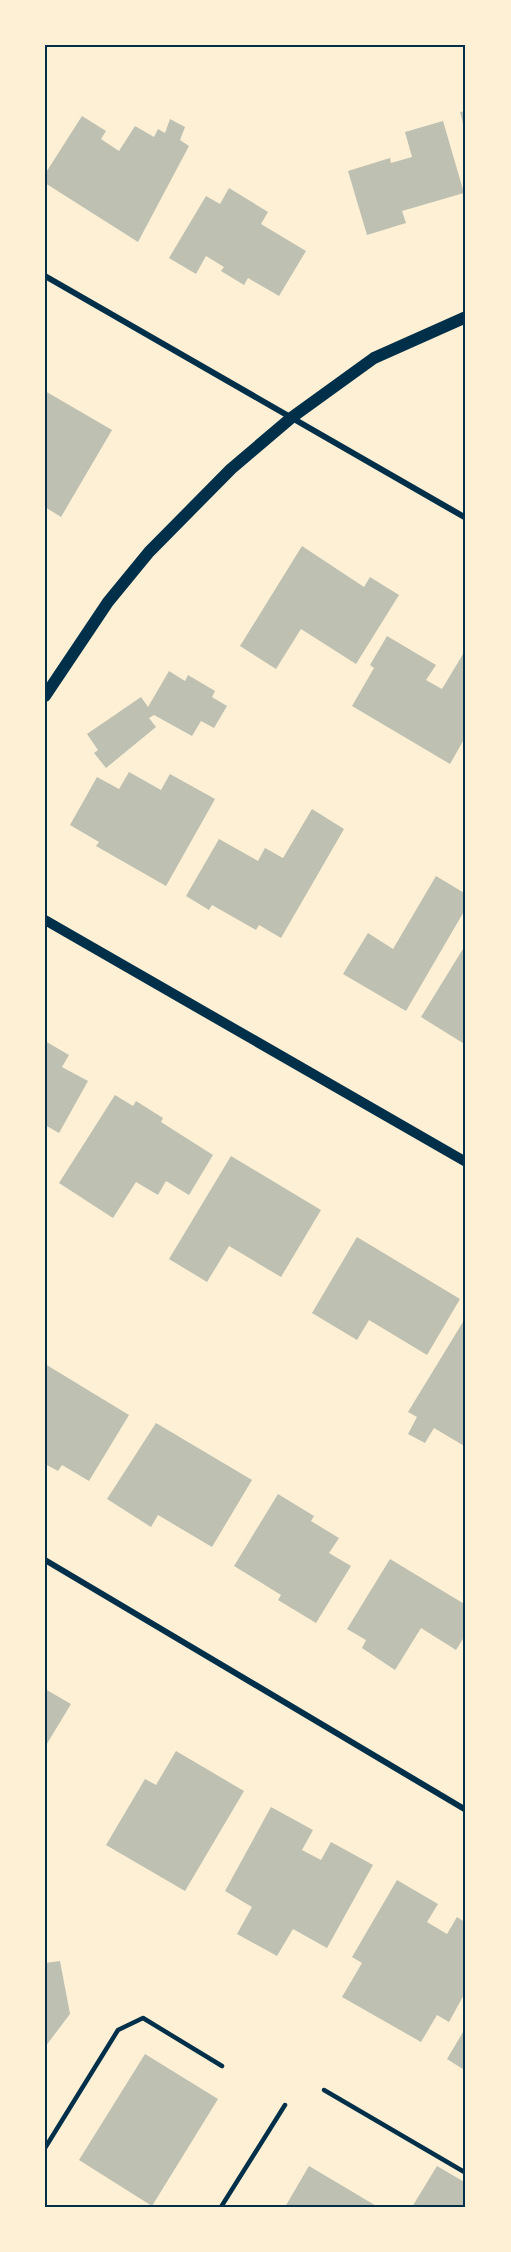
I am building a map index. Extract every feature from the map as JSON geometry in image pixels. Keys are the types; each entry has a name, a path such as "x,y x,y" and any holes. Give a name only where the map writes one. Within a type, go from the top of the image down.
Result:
{"main road":[{"path":"45,696 108,602 149,552 231,470 291,417 374,358 466,317"}],"street":[{"path":"45,276 466,518"},
{"path":"45,920 466,1162"},
{"path":"45,1560 466,1810"}],"lane":[{"path":"45,2148 118,2030 142,2018 222,2066"},
{"path":"324,2090 466,2173"},
{"path":"221,2207 285,2105"}],"building":[{"path":"466,111 466,131 465,131 460,112"},
{"path":"82,116 106,131 101,139 119,151 135,126 154,137 158,129 165,133 170,119 185,127 180,140 189,146 138,242 45,183 45,174"},
{"path":"443,121 464,193 402,211 406,223 367,235 348,171 390,158 391,163 412,157 405,132"},
{"path":"229,188 268,212 261,224 306,251 279,296 248,278 244,285 221,271 224,267 206,256 196,274 169,258 206,196 220,204"},
{"path":"45,391 112,430 61,517 45,507"},
{"path":"302,546 364,587 370,577 399,595 356,664 301,629 276,669 240,646"},
{"path":"387,636 436,665 426,680 442,689 466,649 466,736 450,764 352,706 374,668 370,665"},
{"path":"169,671 185,681 188,675 215,691 212,697 227,706 214,728 201,721 192,736 154,715 149,718 156,727 106,768 94,753 98,750 87,734 141,697 148,707"},
{"path":"129,772 161,790 170,774 215,799 166,886 96,846 99,842 70,825 97,777 119,789"},
{"path":"312,809 344,829 281,938 259,925 256,930 212,905 209,910 186,896 219,839 258,861 265,848 283,858"},
{"path":"436,876 466,894 466,908 406,1011 343,974 368,933 393,949"},
{"path":"466,944 466,1045 421,1017"},
{"path":"45,1041 69,1055 62,1067 88,1081 59,1133 45,1125"},
{"path":"115,1095 133,1106 136,1101 163,1118 161,1122 213,1155 189,1195 166,1181 158,1195 136,1182 113,1218 59,1183"},
{"path":"231,1156 321,1210 281,1277 229,1246 207,1282 169,1259"},
{"path":"357,1237 460,1299 427,1355 369,1320 357,1340 312,1313"},
{"path":"466,1317 466,1447 434,1428 425,1443 408,1434 417,1417 408,1412"},
{"path":"45,1364 129,1415 89,1481 62,1465 58,1471 45,1464"},
{"path":"156,1423 252,1480 212,1547 158,1515 151,1527 107,1499"},
{"path":"278,1494 314,1516 311,1521 339,1538 329,1553 351,1566 316,1623 278,1600 281,1595 234,1566"},
{"path":"390,1559 466,1605 466,1634 456,1650 421,1628 395,1670 362,1648 366,1640 347,1629"},
{"path":"45,1689 71,1704 45,1747"},
{"path":"176,1751 244,1791 185,1891 106,1845 145,1779 156,1785"},
{"path":"271,1807 313,1830 302,1850 321,1860 331,1842 373,1865 327,1948 293,1929 277,1956 237,1934 252,1907 225,1891"},
{"path":"397,1880 438,1904 427,1922 447,1934 457,1917 466,1923 466,1991 449,2022 437,2015 421,2042 342,1997 362,1963 352,1957"},
{"path":"60,1961 70,2014 45,2047 45,1963"},
{"path":"466,2027 466,2071 447,2059"},
{"path":"145,2054 218,2099 152,2206 79,2160"},
{"path":"309,2166 336,2182 378,2207 285,2207"},
{"path":"437,2166 466,2183 466,2207 412,2207"}]}
